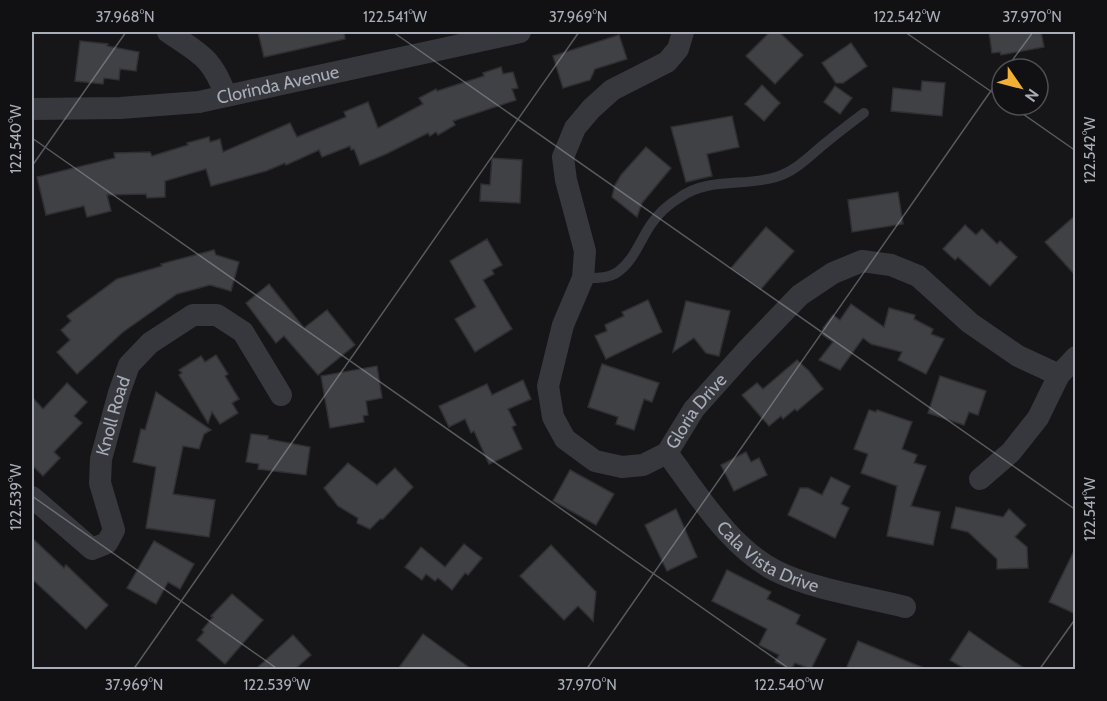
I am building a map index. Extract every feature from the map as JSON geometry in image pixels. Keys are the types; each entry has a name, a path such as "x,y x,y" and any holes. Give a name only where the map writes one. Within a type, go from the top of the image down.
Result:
{"street":[{"path":"168,32 210,62 226,96"},
{"name":"Clorinda Avenue","path":"32,109 120,108 199,102 520,32"},
{"name":"Gloria Drive","path":"683,32 678,49 667,62 612,90 591,108 575,128 562,157 585,251 583,278 563,325 548,386 553,417 565,439 595,461 622,467 643,465 667,453 694,410 800,295 833,273 862,261 891,265 918,276 970,324 1018,356 1059,375"},
{"name":"Knoll Road","path":"32,497 92,549 107,543 114,530 100,483 101,459 129,365 150,343 194,315 217,315 243,332 281,395"},
{"path":"980,479 1011,452 1038,418 1059,375 1076,357"},
{"name":"Cala Vista Drive","path":"667,453 719,521 745,550 776,571 812,584 905,607"}],"lane":[{"path":"583,278 603,278 618,272 643,240 652,223 681,196 706,186 760,182 779,177 795,169 864,112"}],"building":[{"path":"258,32 344,32 345,39 264,57"},
{"path":"770,32 779,32 803,55 775,84 746,56"},
{"path":"989,32 1041,32 1044,47 1001,55 1000,52 992,53"},
{"path":"619,35 627,59 595,69 590,80 563,88 553,56"},
{"path":"80,41 108,44 107,46 139,52 136,71 120,69 119,80 104,78 103,84 75,81"},
{"path":"851,43 867,66 843,83 836,83 822,63"},
{"path":"501,67 503,74 513,72 518,88 512,89 516,100 453,121 455,125 438,135 436,132 430,136 428,133 360,165 354,149 351,150 350,146 322,157 319,150 286,165 285,163 266,171 211,186 206,169 165,181 165,197 147,198 146,194 107,195 111,211 87,217 84,206 46,215 37,177 115,158 114,153 150,152 152,156 209,137 210,142 220,139 223,152 290,123 297,137 346,117 344,112 368,102 378,128 423,104 419,98 436,89 437,91 484,76 483,73"},
{"path":"922,81 945,83 942,116 891,111 893,88 921,91"},
{"path":"762,85 780,103 764,121 745,104"},
{"path":"835,86 852,98 840,114 824,102"},
{"path":"732,116 739,147 707,154 712,176 686,182 671,127"},
{"path":"646,147 671,168 642,203 637,217 612,197 621,175"},
{"path":"492,158 522,160 520,203 480,201 481,184 490,185"},
{"path":"898,192 903,224 852,232 848,200"},
{"path":"1076,215 1076,276 1045,242"},
{"path":"965,225 976,235 982,229 997,244 1000,241 1017,257 990,286 958,257 955,260 943,249"},
{"path":"766,227 794,251 761,289 731,268"},
{"path":"487,239 502,265 492,270 494,274 483,280 512,329 475,352 455,319 476,307 450,261"},
{"path":"214,250 216,255 239,262 231,291 210,285 177,294 123,332 77,374 57,352 70,340 61,330 71,321 67,316 117,279"},
{"path":"269,284 304,328 327,310 355,345 318,375 284,336 276,343 246,303"},
{"path":"648,300 662,332 606,359 595,336 607,331 605,325 624,316 622,312"},
{"path":"686,301 730,311 719,356 706,353 694,338 673,352"},
{"path":"851,304 884,327 889,308 915,315 914,319 933,329 931,334 944,339 926,374 898,360 902,352 871,344 863,338 840,370 819,360 833,342 823,335 823,328 833,315 840,320"},
{"path":"216,355 228,374 225,376 239,399 232,403 238,413 220,424 212,412 208,423 179,375 182,373 179,370 201,356 205,362"},
{"path":"797,360 823,389 797,411 795,409 783,419 781,416 769,426 742,395 757,383 763,389"},
{"path":"602,364 659,383 652,402 644,399 634,430 616,424 618,417 588,407"},
{"path":"377,366 382,398 366,401 368,415 363,416 364,422 330,428 321,376"},
{"path":"940,376 986,391 978,415 969,412 964,425 928,413"},
{"path":"523,380 531,399 508,409 516,425 512,427 522,449 489,464 474,431 471,433 465,419 449,427 439,406 487,384 492,395"},
{"path":"67,383 87,402 74,416 82,423 54,452 60,458 43,476 32,465 32,397 43,409"},
{"path":"156,392 211,430 204,434 199,449 183,446 173,494 215,500 209,537 146,528 156,467 133,462 141,429 145,430"},
{"path":"869,410 876,412 877,410 912,422 902,449 917,455 914,463 926,466 911,506 940,512 933,545 887,536 897,486 861,473 868,454 854,449"},
{"path":"251,434 310,447 306,475 258,469 259,464 246,462"},
{"path":"746,452 751,462 759,458 767,475 734,491 721,465"},
{"path":"348,463 377,485 395,468 413,487 383,519 380,519 370,529 357,523 358,518 338,506 324,488"},
{"path":"570,470 614,494 596,525 553,501"},
{"path":"831,477 850,486 841,504 849,508 835,538 788,515 800,488 808,488 822,495"},
{"path":"956,507 1003,517 1009,509 1026,525 1015,537 1027,547 1028,568 997,569 997,559 968,532 951,528"},
{"path":"676,509 697,557 667,571 645,525"},
{"path":"32,538 64,568 66,565 108,605 86,629 32,579"},
{"path":"154,541 194,564 180,589 168,582 156,604 127,588"},
{"path":"464,544 482,558 468,575 465,573 452,590 438,578 435,581 426,574 422,580 405,567 421,547 445,567"},
{"path":"551,545 596,592 593,621 578,606 564,620 520,576"},
{"path":"1076,547 1076,614 1049,602"},
{"path":"727,570 771,592 767,599 800,615 796,624 826,639 811,669 795,663 791,669 775,662 779,655 759,645 767,629 712,601"},
{"path":"232,594 263,620 225,664 197,640 213,617 211,616"},
{"path":"969,631 1025,669 965,669 950,660"},
{"path":"423,634 471,669 398,669"},
{"path":"293,635 311,655 295,669 256,669"},
{"path":"858,641 926,669 846,669"}]}
